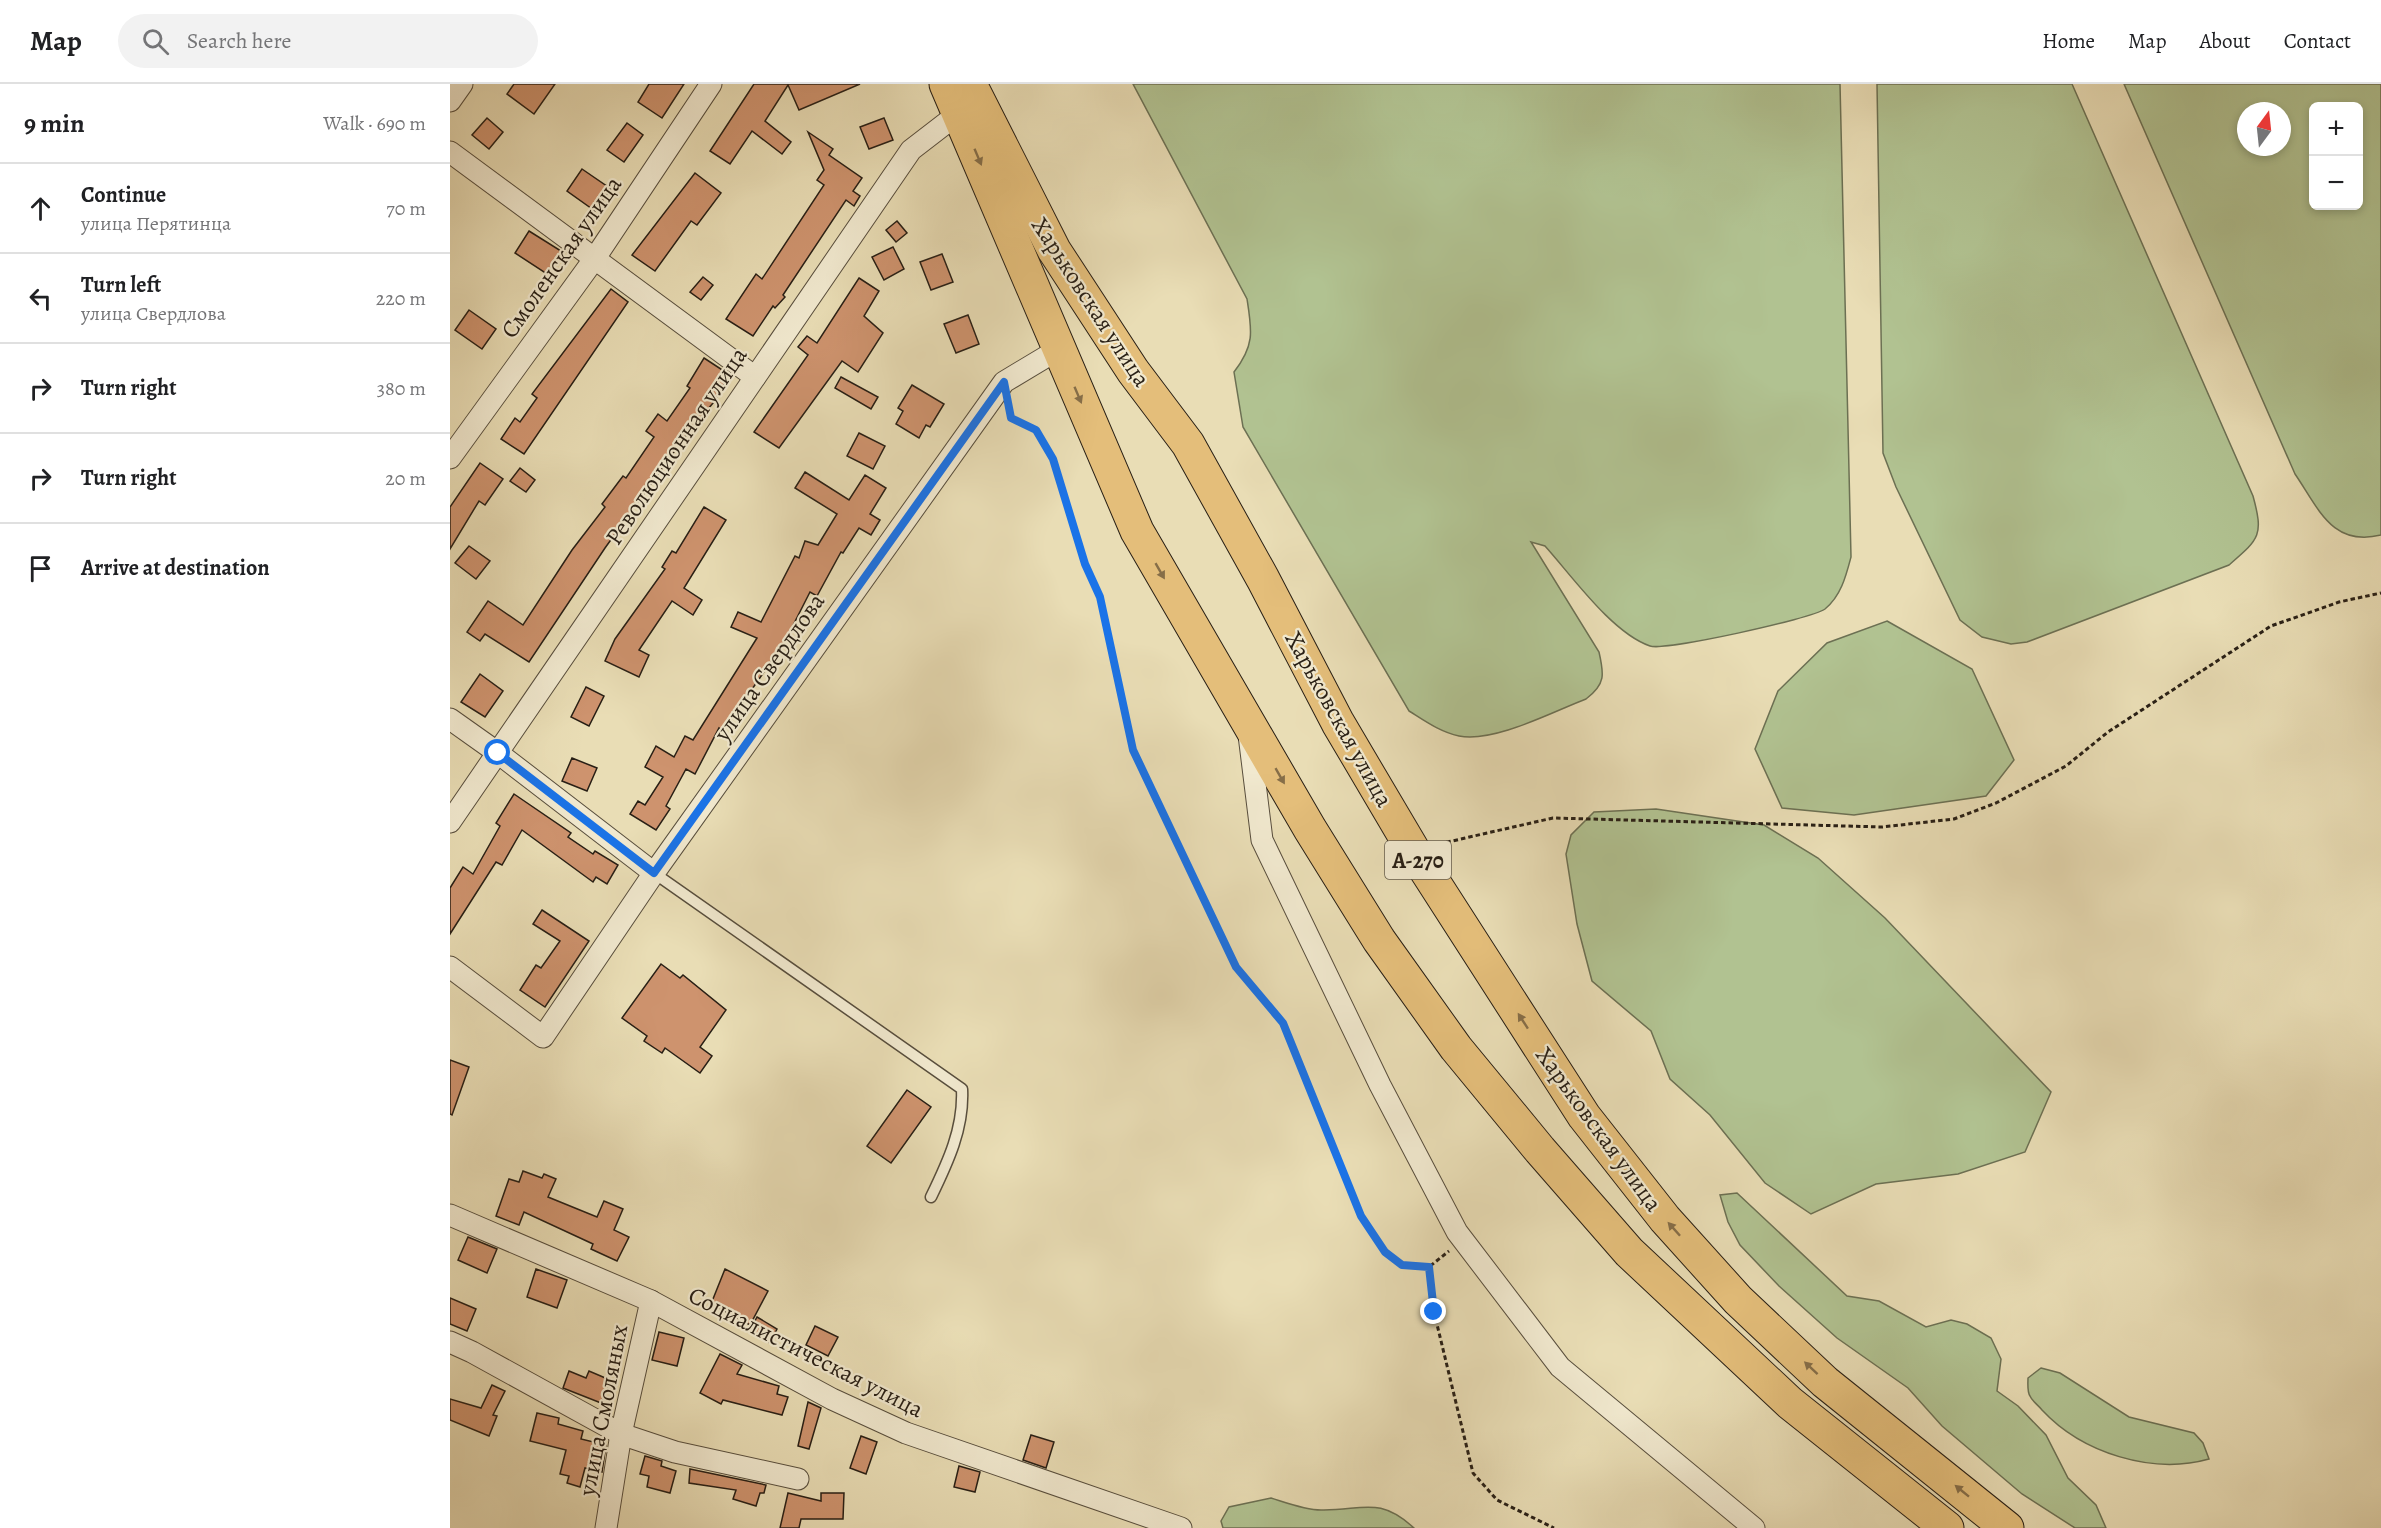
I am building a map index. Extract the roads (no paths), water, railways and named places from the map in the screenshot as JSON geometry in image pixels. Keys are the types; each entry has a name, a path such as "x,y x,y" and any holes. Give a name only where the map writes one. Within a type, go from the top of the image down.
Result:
{"highway":[{"name":"Харьковская улица","path":"946,84 964,99 1054,250 1133,371 1188,444 1263,579 1338,723 1413,850 1584,1116 1665,1219 1738,1300 1825,1382 2007,1528"},
{"name":"Харьковская улица","path":"964,99 1059,349 1137,531 1379,940 1456,1048 1540,1150 1629,1252 1790,1403 1947,1528"}],"street":[{"path":"450,101 462,84"},
{"name":"Смоленская улица","path":"450,458 595,258 711,84"},
{"name":"Революционная улица","path":"450,822 911,150 964,99"},
{"path":"450,152 755,377"},
{"name":"улица Свердлова","path":"450,967 543,1036 654,873 1004,382 1059,349"},
{"path":"450,719 654,873"},
{"path":"1247,719 1262,840 1380,1085 1463,1239 1560,1366 1754,1528"},
{"name":"Социалистическая улица","path":"450,1215 651,1301 832,1399 906,1433 1181,1528"},
{"name":"улица Смоляных","path":"606,1528 621,1434 651,1301"},
{"path":"450,1342 621,1434 675,1452 798,1479"}],"lane":[{"path":"654,873 962,1089 963,1112 950,1159 931,1197"}]}
